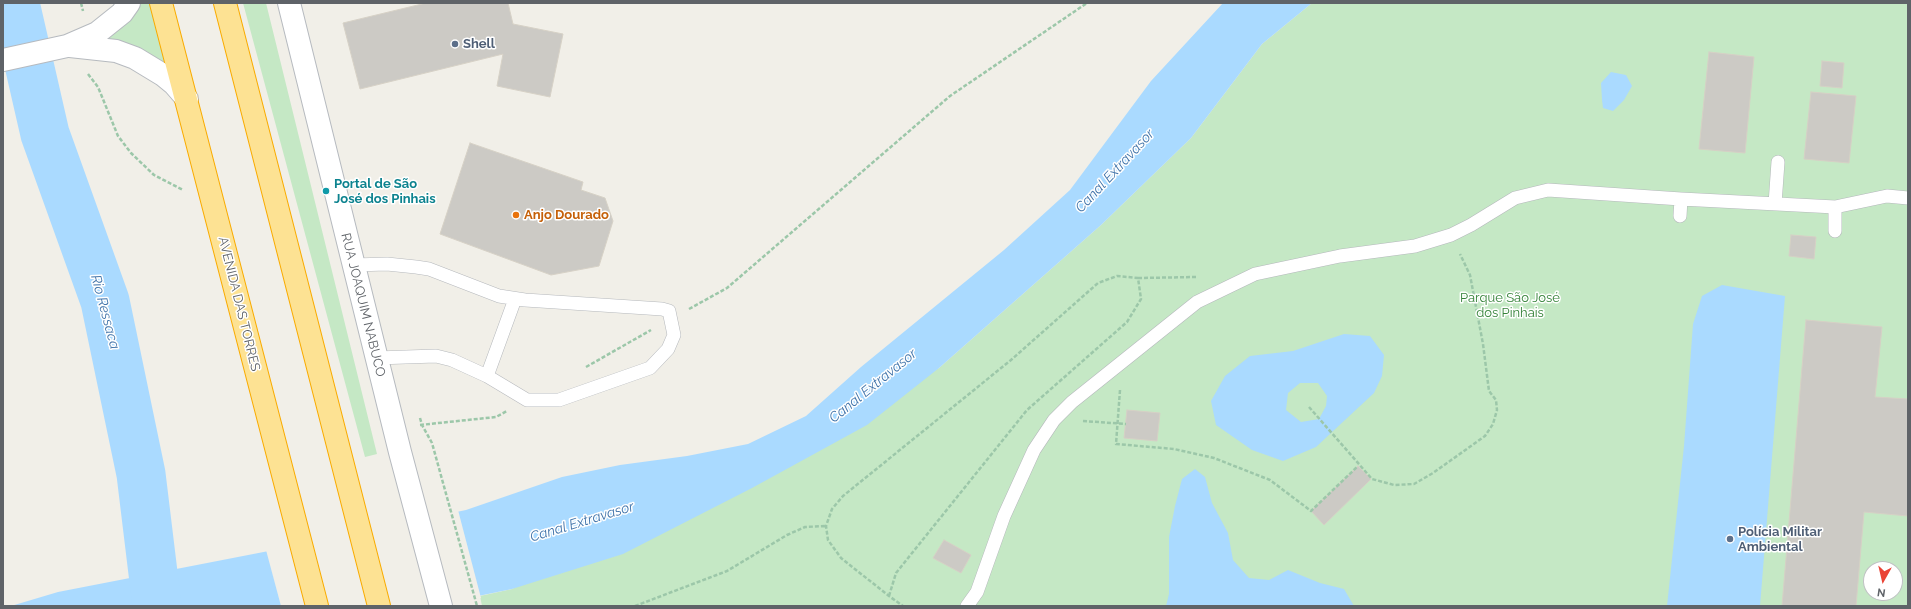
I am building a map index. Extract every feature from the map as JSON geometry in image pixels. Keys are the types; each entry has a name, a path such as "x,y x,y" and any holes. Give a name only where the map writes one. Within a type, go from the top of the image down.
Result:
{"highway":[{"name":"AVENIDA DAS TORRES","path":"161,3 317,606"},
{"path":"225,3 379,606"}],"main road":[{"path":"3,60 62,47 97,33 122,13 129,3"},
{"name":"RUA JOAQUIM NABUCO","path":"290,3 376,358 441,606"},
{"path":"62,47 116,51 135,58 163,75 174,84 186,99"}],"lane":[{"path":"1775,204 1778,162"},
{"path":"967,606 977,592 1004,516 1034,450 1054,420 1072,402 1197,302 1255,274 1340,256 1415,246 1451,235 1471,225 1515,198 1548,190 1835,207 1887,196 1908,198"},
{"path":"1680,216 1681,199"},
{"path":"1835,207 1835,231"},
{"path":"354,265 387,264 429,269 499,296 662,309 669,311 672,319 674,336 668,349 650,368 559,400 528,400 487,376 452,360 436,356 376,358"},
{"path":"487,376 515,298"}],"path":[{"path":"81,3 84,15"},
{"path":"582,369 727,288 950,96 1087,3"},
{"path":"82,72 90,75 98,87 118,136 131,153 154,176 180,190 210,190"},
{"path":"1309,407 1338,442 1372,479 1394,485 1414,484 1433,473 1485,436 1493,424 1497,410 1496,400 1488,391 1483,344 1470,275 1451,235"},
{"path":"889,596 896,573 1027,410 1127,322 1141,299 1138,278 1117,276 1098,283 1011,360 843,496 832,509 826,526 828,540 841,558 889,596 903,606"},
{"path":"1123,362 1116,444 1174,449 1214,458 1270,480 1311,511 1358,466"},
{"path":"394,428 496,417 528,400"},
{"path":"1054,420 1126,424"},
{"path":"432,443 477,606"},
{"path":"634,606 726,571 787,535 806,527 826,526"}],"green space":[{"path":"136,3 157,3 179,78 112,45 101,35"},
{"path":"243,3 266,3 377,454 365,457"},
{"name":"Parque São José dos Pinhais","path":"1312,3 1908,3 1908,606 482,606 480,596 512,589 939,368 1101,225 1191,138 1262,44"}],"water":[{"name":"Canal Extravasor","path":"1223,3 1312,3 1262,44 1191,138 1101,225 939,368 867,425 752,488 623,554 512,589 430,606 11,606 58,592 279,549 466,510 562,477 620,465 687,456 748,444 806,416 861,367 1004,250 1070,190 1151,81"},
{"path":"1611,72 1626,75 1632,86 1624,100 1613,111 1603,108 1601,83"},
{"path":"1722,285 1785,296 1760,606 1667,606 1684,446 1693,324 1702,296"},
{"path":"1344,334 1370,336 1384,355 1382,376 1374,393 1316,447 1283,461 1252,450 1216,425 1211,401 1225,376 1250,356 1293,351","holes":["1300,383 1318,383 1327,396 1326,406 1319,419 1301,422 1286,410 1288,393"]},
{"path":"1195,469 1205,477 1212,503 1228,533 1233,560 1249,578 1269,580 1288,570 1320,583 1344,589 1354,606 1166,606 1169,594 1169,537 1175,506 1182,479"}],"pier":[{"path":"458,510 481,598 441,606 281,606 266,550"}],"building":[{"name":"Shell","path":"426,3 508,3 513,24 563,34 550,97 497,86 503,54 360,89 343,23"},
{"path":"1709,52 1754,57 1745,153 1699,149"},
{"path":"1822,61 1844,63 1842,88 1820,86"},
{"path":"1811,92 1856,96 1849,163 1804,159"},
{"path":"470,143 583,182 581,190 605,198 613,221 599,266 551,275 440,234"},
{"path":"1791,235 1816,237 1814,259 1789,256"},
{"path":"1806,320 1882,327 1875,397 1908,399 1908,516 1864,512 1856,606 1782,606"},
{"path":"1127,410 1160,413 1157,441 1124,438"},
{"path":"1358,466 1371,479 1324,525 1311,511"},
{"path":"944,540 971,555 961,573 933,558"}],"waterway":[{"name":"Rio Ressaca","path":"15,3 45,134 105,301 141,474 157,606"}],"place":[{"name":"Shell","path":"455,44"},
{"name":"Portal de São José dos Pinhais","path":"326,191"},
{"name":"Anjo Dourado","path":"516,215"},
{"name":"Polícia Militar Ambiental","path":"1730,539"}]}
